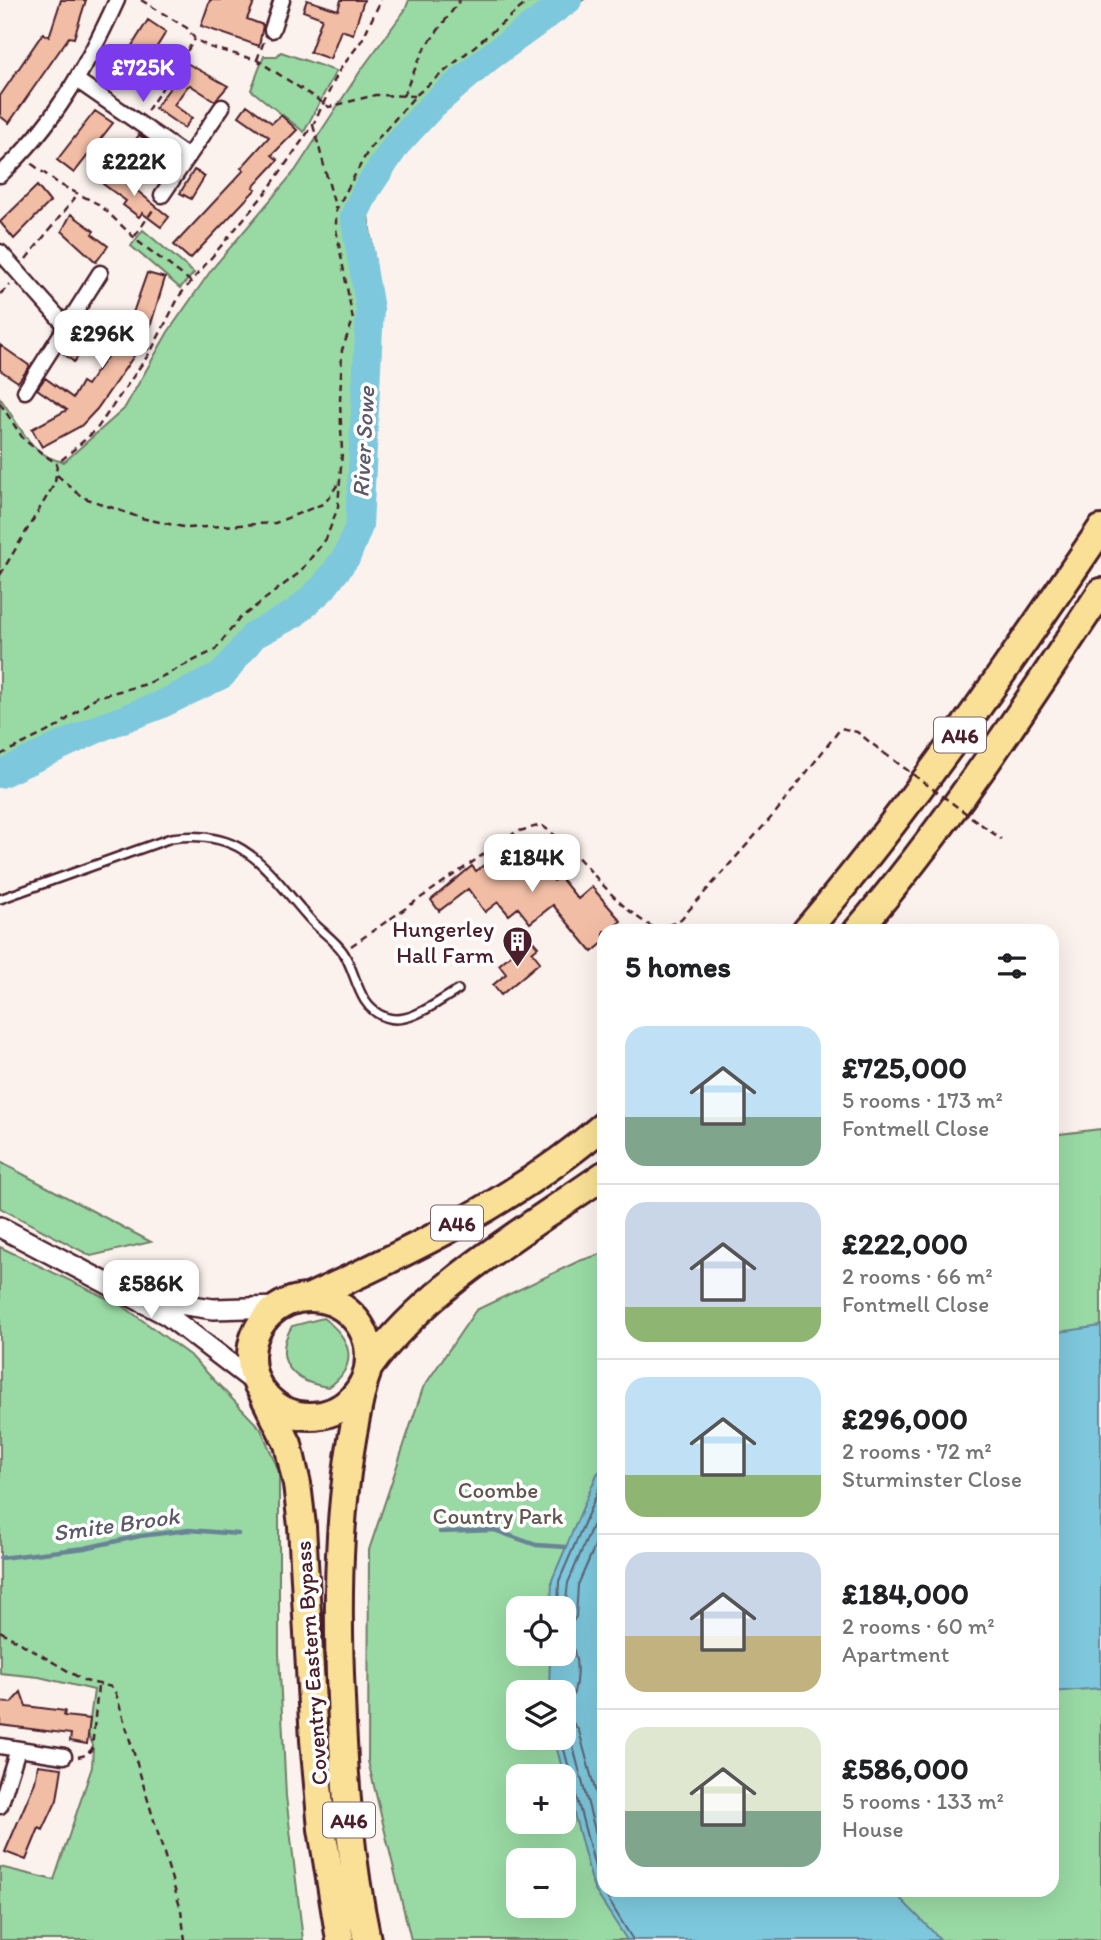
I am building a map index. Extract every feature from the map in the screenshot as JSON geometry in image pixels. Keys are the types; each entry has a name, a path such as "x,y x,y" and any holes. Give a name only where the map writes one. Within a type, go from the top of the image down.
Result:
{"highway":[{"name":"A46","path":"812,924 871,855 961,733 1101,529"},
{"name":"A46","path":"863,924 902,878 988,761 1101,592"},
{"name":"A46","path":"308,1298 407,1252 501,1198 550,1167 597,1130"},
{"name":"Coventry Eastern Bypass","path":"367,1940 343,1760 338,1641 345,1477 367,1374 408,1320 445,1288 597,1180"},
{"path":"308,1298 335,1304 357,1321 367,1341 367,1374 346,1405 316,1416 287,1412 259,1388 251,1365 253,1340 265,1318 278,1307 308,1298"},
{"name":"Coventry Eastern Bypass","path":"259,1388 288,1444 297,1484 302,1526 314,1740 323,1829 340,1940"}],"main road":[{"path":"0,1227 167,1315 259,1388"},
{"path":"131,1294 182,1306 213,1309 278,1307"}],"street":[{"path":"0,175 21,155 78,81 117,0"},
{"path":"272,30 282,0"},
{"path":"78,81 188,156"},
{"path":"162,195 222,107"},
{"path":"0,252 66,326"},
{"path":"25,391 100,273"},
{"path":"0,1746 64,1756"},
{"path":"0,1806 18,1749"}],"lane":[{"path":"0,899 171,838 194,835 223,838 244,849 270,873 317,928 343,951 368,1005 386,1018 414,1016 458,990"}],"path":[{"path":"141,0 187,28 195,39 209,47 257,60 329,107 375,95 415,96"},
{"path":"0,575 57,475 57,464 96,430 151,351 190,281 267,191 313,125 381,0"},
{"path":"403,96 422,51 460,0"},
{"path":"336,210 369,149 415,96 530,0"},
{"path":"257,60 267,32 272,30"},
{"path":"140,123 195,39"},
{"path":"0,755 57,727 96,697 147,684 215,650 239,619 299,573 326,538 338,507 342,350 353,320 336,229 336,210 313,125"},
{"path":"21,155 59,184 100,205 190,281"},
{"path":"18,272 78,194"},
{"path":"134,236 162,195"},
{"path":"88,309 151,351"},
{"path":"0,403 24,440 57,464"},
{"path":"57,475 82,497 141,519 188,528 275,523 325,503 340,480"},
{"path":"671,924 681,919 776,812 841,728 858,732 1001,839"},
{"path":"343,951 516,832 541,825 563,839 637,920 646,924"},
{"path":"0,1631 97,1686 112,1687 121,1706 181,1910 185,1940"},
{"path":"64,1756 86,1755 92,1749 97,1686"}],"green space":[{"path":"409,0 583,0 521,45 437,116 386,170 367,209 377,277 369,522 360,553 324,603 286,629 259,641 248,661 218,682 0,785 0,398 33,446 52,459 64,462 124,409 168,332 212,269 295,171 361,70 405,10"},
{"path":"281,52 336,71 304,132 251,90 264,56 277,56"},
{"path":"143,230 194,273 180,288 131,246"},
{"name":"Coombe Country Park","path":"1101,1129 1101,1940 411,1940 368,1761 369,1550 423,1388 476,1310 579,1261 597,1255 597,1897 1059,1897 1059,1134"},
{"path":"0,1162 151,1242 91,1256 0,1208"},
{"path":"0,1247 123,1306 192,1357 261,1429 279,1471 279,1653 286,1796 303,1940 0,1940 0,1867 54,1880 92,1767 93,1745 88,1734 94,1690 39,1677 0,1673"},
{"path":"323,1318 340,1334 348,1351 345,1369 329,1387 316,1385 296,1375 285,1360 284,1350 292,1326"}],"water":[{"path":"1101,1326 1101,1688 1059,1691 1059,1332"},
{"path":"597,1474 597,1894 576,1821 576,1764 561,1764 557,1750 576,1750 576,1680 549,1680 550,1666 576,1666 576,1596 551,1596 552,1580"},
{"path":"599,1897 899,1897 941,1940 627,1940"}],"building":[{"path":"61,0 86,0 74,38 69,37 9,123 0,116 0,96 43,33 49,37"},
{"path":"210,0 255,0 247,19 263,25 259,46 201,26"},
{"path":"307,0 338,10 341,0 364,0 353,34 341,30 330,59 310,52 322,18 303,11"},
{"path":"148,20 166,32 133,85 115,73"},
{"path":"183,61 228,86 215,101 190,85 187,87 174,105 192,118 184,128 155,108 172,85 169,83"},
{"path":"247,105 272,123 281,115 297,130 272,155 278,160 253,187 256,189 190,259 174,245 244,170 241,168 269,137 239,116"},
{"path":"95,111 113,123 74,173 57,160"},
{"path":"139,135 168,155 163,163 133,143"},
{"path":"114,168 137,185 135,189 169,217 161,227 142,213 139,217 123,205 126,201 103,184"},
{"path":"194,170 205,176 191,199 180,193"},
{"path":"37,186 50,202 14,239 0,222"},
{"path":"71,214 94,231 92,234 108,246 96,262 62,231"},
{"path":"147,273 165,278 147,337 97,409 81,426 42,447 32,429 67,410 37,389 45,378 73,398 82,382 87,385 128,327"},
{"path":"89,319 99,326 74,362 64,354"},
{"path":"0,345 30,366 18,382 0,370"},
{"path":"520,837 554,881 560,877 578,899 592,887 621,921 617,924 597,924 597,948 592,952 553,905 530,923 518,908 509,915 498,902 485,912 468,889 439,911 431,900 472,866 476,871"},
{"name":"Hungerley Hall Farm","path":"530,938 538,947 532,952 540,962 501,995 493,985 506,974 499,965"},
{"path":"21,1692 26,1706 65,1711 64,1716 90,1719 87,1744 70,1741 71,1734 0,1725 0,1702 11,1703"},
{"path":"38,1765 62,1768 57,1800 43,1830 39,1828 26,1860 5,1852 35,1782"}],"waterway":[{"name":"River Sowe","path":"0,774 102,727 158,706 222,675 254,635 294,614 323,588 347,556 359,526 370,309 354,216 367,189 397,144 433,105 487,59 568,0"},
{"name":"Smite Brook","path":"0,1558 85,1548 140,1536 189,1530 238,1534"},
{"name":"Smite Brook","path":"440,1532 494,1530 536,1545 566,1547"}],"place":[{"name":"Hungerley Hall Farm","path":"517,969"}]}
